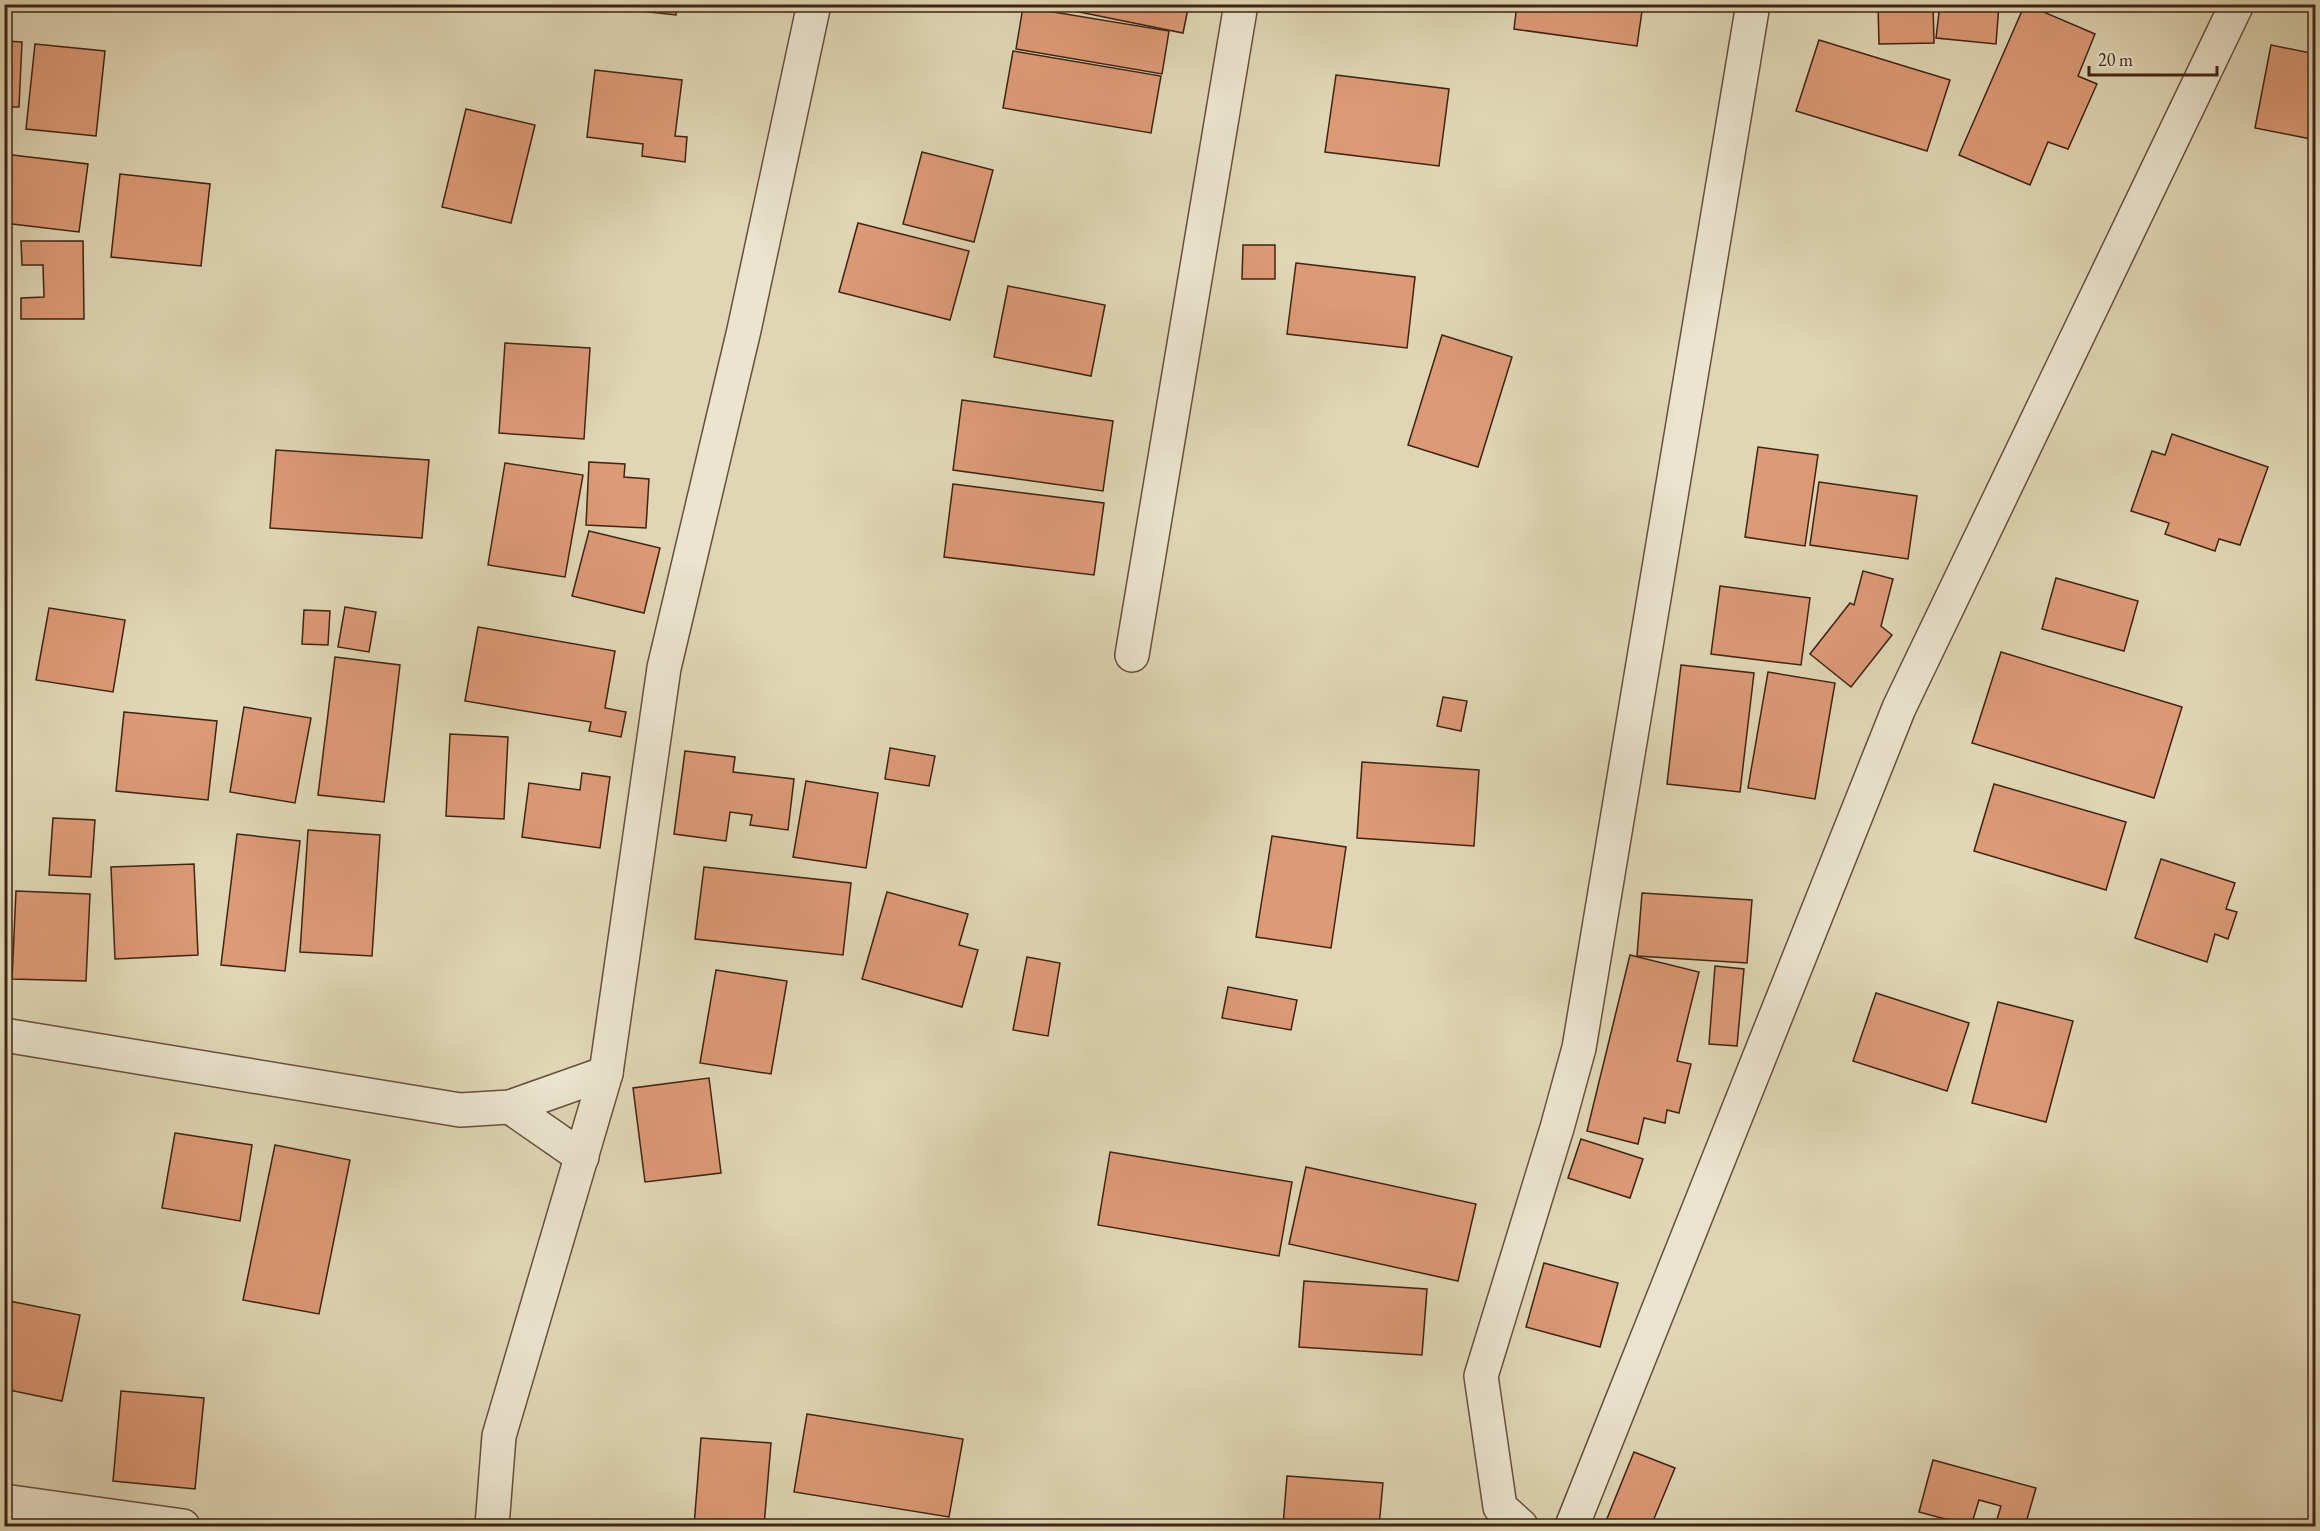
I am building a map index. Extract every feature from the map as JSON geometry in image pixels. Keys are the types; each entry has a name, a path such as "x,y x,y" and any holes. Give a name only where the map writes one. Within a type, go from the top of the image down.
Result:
{"street":[{"path":"492,1527 499,1436 606,1074 664,668 744,330 814,4"},
{"path":"1132,655 1240,4"},
{"path":"1521,1527 1500,1507 1481,1376 1557,1128 1579,1048 1753,4"},
{"path":"1572,1527 1899,708 2237,4"},
{"path":"4,1035 460,1110 510,1107 606,1074"},
{"path":"510,1107 582,1157"},
{"path":"4,1502 183,1527"}],"building":[{"path":"613,4 677,4 676,15 613,8"},
{"path":"734,4 800,4 799,10"},
{"path":"1040,4 1189,4 1183,33"},
{"path":"1517,4 1643,4 1637,46 1514,29"},
{"path":"1878,4 1933,4 1934,43 1879,44"},
{"path":"1940,4 1999,4 1996,44 1936,38"},
{"path":"2025,4 2095,34 2078,76 2097,84 2068,149 2048,142 2030,185 1959,155"},
{"path":"1023,7 1169,31 1162,74 1016,49"},
{"path":"1819,40 1950,80 1927,151 1796,111"},
{"path":"4,41 22,42 19,107 4,107"},
{"path":"35,44 105,51 96,136 26,129"},
{"path":"2271,45 2316,54 2316,140 2255,128"},
{"path":"1013,51 1161,76 1151,133 1003,108"},
{"path":"595,70 682,80 675,136 687,137 685,162 642,156 643,144 587,137"},
{"path":"1336,75 1449,89 1439,166 1325,152"},
{"path":"466,109 535,125 511,223 442,207"},
{"path":"922,152 993,170 974,242 903,224"},
{"path":"4,154 88,164 79,232 4,223"},
{"path":"120,174 210,184 201,266 111,257"},
{"path":"858,223 969,251 950,320 839,292"},
{"path":"21,241 83,241 84,319 21,319 21,298 44,297 43,265 22,265"},
{"path":"1243,245 1275,245 1275,279 1242,279"},
{"path":"1296,263 1415,277 1407,348 1287,334"},
{"path":"1008,286 1105,305 1091,376 994,357"},
{"path":"1442,335 1512,357 1478,467 1408,445"},
{"path":"505,343 590,348 584,439 499,433"},
{"path":"962,400 1113,421 1103,491 953,470"},
{"path":"2172,434 2268,467 2240,545 2219,539 2215,551 2165,534 2169,523 2131,511 2152,451 2165,455"},
{"path":"1758,447 1818,455 1805,546 1745,537"},
{"path":"276,450 429,460 422,538 270,528"},
{"path":"589,462 625,464 624,477 649,479 646,528 586,525"},
{"path":"505,463 583,475 565,577 488,565"},
{"path":"1819,482 1917,496 1908,559 1810,545"},
{"path":"953,484 1104,503 1094,575 944,557"},
{"path":"589,531 660,548 644,613 572,596"},
{"path":"1863,571 1893,579 1881,626 1892,635 1851,687 1810,654 1850,603 1854,605"},
{"path":"2056,578 2138,601 2124,651 2042,629"},
{"path":"1720,586 1810,598 1801,665 1711,654"},
{"path":"345,607 376,612 369,652 338,647"},
{"path":"49,608 125,620 113,692 36,680"},
{"path":"304,610 330,611 328,645 302,644"},
{"path":"478,627 615,651 605,708 626,712 621,737 589,731 591,722 465,701"},
{"path":"2001,652 2182,707 2154,798 1972,743"},
{"path":"335,657 400,665 384,802 318,795"},
{"path":"1681,665 1754,673 1740,792 1667,784"},
{"path":"1768,672 1835,683 1815,799 1748,788"},
{"path":"1443,697 1467,701 1461,731 1437,726"},
{"path":"244,707 311,718 295,803 230,792"},
{"path":"124,712 217,721 208,800 116,791"},
{"path":"450,734 508,737 504,819 446,816"},
{"path":"890,748 935,756 929,786 885,779"},
{"path":"685,751 735,757 733,772 794,779 788,830 750,825 752,815 730,812 726,841 674,834"},
{"path":"1362,762 1479,770 1474,846 1357,838"},
{"path":"582,773 610,777 600,848 522,837 529,783 580,790"},
{"path":"806,781 878,793 866,868 793,857"},
{"path":"1994,784 2126,822 2106,890 1974,851"},
{"path":"53,818 95,820 91,877 49,875"},
{"path":"308,830 380,835 372,956 300,952"},
{"path":"237,834 300,841 285,971 221,965"},
{"path":"1272,836 1346,847 1331,948 1256,937"},
{"path":"2161,859 2235,883 2226,909 2237,912 2228,939 2215,934 2207,962 2135,938"},
{"path":"194,864 198,955 115,959 111,867"},
{"path":"704,867 851,883 843,955 695,939"},
{"path":"16,891 90,894 86,981 12,979"},
{"path":"887,892 968,914 959,945 978,950 962,1007 862,979"},
{"path":"1642,893 1752,900 1747,963 1637,956"},
{"path":"1630,955 1699,972 1677,1061 1691,1064 1679,1113 1667,1110 1665,1123 1644,1118 1638,1144 1587,1131"},
{"path":"1027,957 1060,963 1048,1036 1013,1030"},
{"path":"1715,966 1744,969 1737,1046 1709,1044"},
{"path":"716,970 787,981 771,1074 700,1063"},
{"path":"1228,987 1297,1000 1291,1030 1222,1018"},
{"path":"1876,993 1969,1023 1947,1091 1853,1061"},
{"path":"1998,1002 2073,1021 2046,1122 1972,1103"},
{"path":"709,1078 721,1173 645,1182 633,1088"},
{"path":"175,1133 252,1145 240,1221 162,1208"},
{"path":"1581,1139 1643,1159 1630,1198 1568,1178"},
{"path":"275,1145 350,1160 319,1314 243,1300"},
{"path":"1110,1152 1292,1182 1279,1256 1098,1225"},
{"path":"1306,1167 1476,1204 1458,1281 1289,1244"},
{"path":"1544,1263 1618,1283 1600,1347 1526,1327"},
{"path":"1304,1281 1427,1289 1422,1355 1299,1347"},
{"path":"4,1300 80,1315 62,1401 4,1389"},
{"path":"121,1391 204,1398 195,1489 113,1481"},
{"path":"807,1414 963,1439 949,1517 794,1492"},
{"path":"701,1438 771,1443 764,1526 694,1526"},
{"path":"1634,1452 1675,1468 1651,1526 1604,1526"},
{"path":"1933,1460 2036,1488 2025,1526 1995,1526 2001,1506 1979,1500 1971,1526 1919,1512"},
{"path":"1287,1476 1383,1483 1379,1526 1283,1526"}]}
